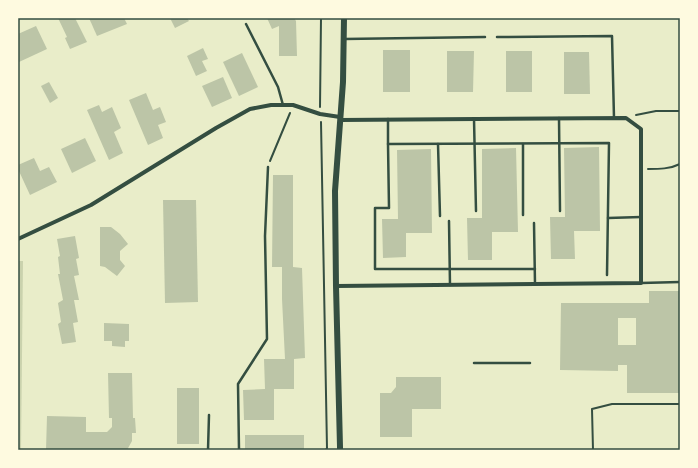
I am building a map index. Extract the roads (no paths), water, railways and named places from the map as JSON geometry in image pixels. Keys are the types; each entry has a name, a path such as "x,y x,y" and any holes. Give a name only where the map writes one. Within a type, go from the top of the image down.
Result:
{"street":[{"path":"340,449 335,191 343,82 344,18"},
{"path":"18,239 91,205 216,128 250,109 271,105 293,106 340,118 626,118 641,129 641,283 336,286"}],"lane":[{"path":"246,24 278,87 283,105"},
{"path":"497,37 612,36 614,118"},
{"path":"344,39 485,37"},
{"path":"559,118 560,211"},
{"path":"388,119 388,208 375,208 375,269 535,269"},
{"path":"474,119 476,210"},
{"path":"388,144 609,143 607,275"},
{"path":"438,144 440,216"},
{"path":"523,144 523,215"},
{"path":"239,450 238,384 267,339 265,236 268,167"},
{"path":"608,218 641,218"},
{"path":"449,221 450,285"},
{"path":"534,223 535,284"},
{"path":"641,283 680,282"},
{"path":"474,362 530,363"},
{"path":"208,450 209,415"}]}
